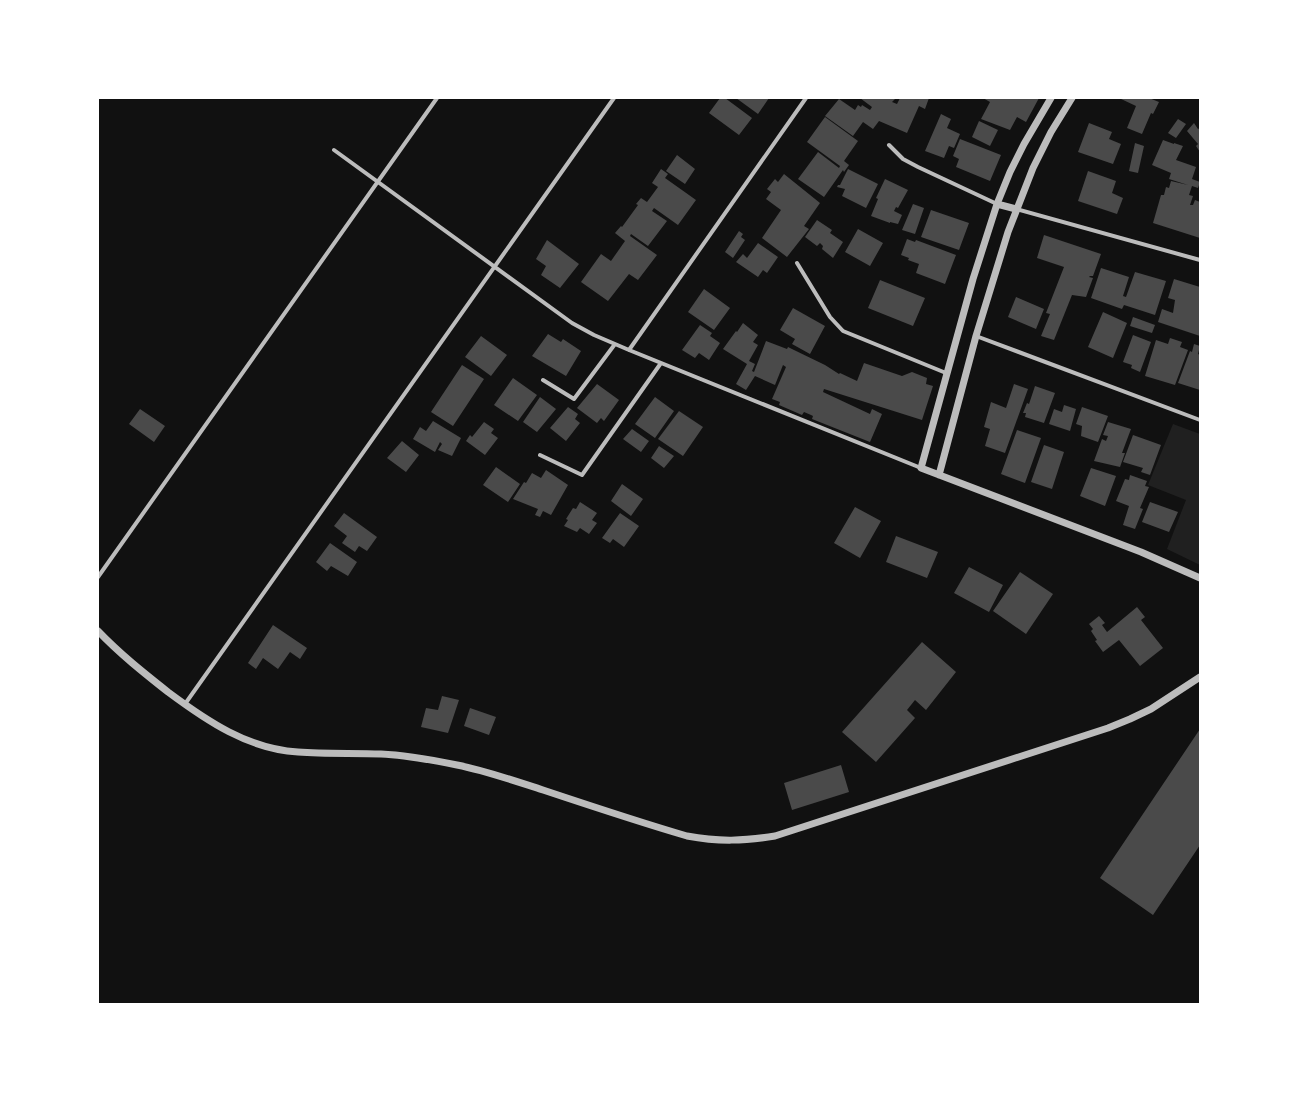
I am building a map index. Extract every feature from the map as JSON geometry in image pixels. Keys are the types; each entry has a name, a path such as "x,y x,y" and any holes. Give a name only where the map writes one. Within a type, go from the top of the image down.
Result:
{"street":[{"path":"98,577 437,98"},
{"path":"185,704 614,98"},
{"path":"629,350 806,98"},
{"path":"920,468 973,279 998,204 1014,165 1051,98"},
{"path":"939,475 976,336 996,267 1016,209 1033,168 1051,132 1072,98"},
{"path":"889,146 903,159 918,168 998,204 1200,260"},
{"path":"334,150 572,323 615,344 661,363 920,468 1141,552 1200,578"},
{"path":"796,263 830,317 843,331 946,373"},
{"path":"976,336 1200,420"},
{"path":"543,380 574,399 615,344"},
{"path":"540,455 582,475 661,363"},
{"path":"98,631 137,668 185,704 230,733 266,746 297,752 382,754 424,758 493,774 687,836 708,840 729,841 775,836 1108,728 1151,709 1200,676"}],"shaded area":[{"path":"1173,424 1200,434 1200,565 1167,549 1186,500 1148,485"}],"building":[{"path":"720,98 725,98 752,118 739,135 709,113"},
{"path":"736,98 769,98 758,114"},
{"path":"860,98 896,98 892,102 897,104 900,98 929,98 925,109 919,106 907,133 879,121 873,129 863,122 853,136 825,116 839,99 855,110 858,105 861,107 862,105 870,110 872,107"},
{"path":"983,98 1039,98 1026,122 1017,117 1010,130 981,119 990,102"},
{"path":"1119,98 1149,98 1159,102 1153,114 1151,113 1142,134 1127,128 1136,106"},
{"path":"941,114 951,119 947,128 960,134 954,148 949,146 944,158 925,151"},
{"path":"825,117 858,141 844,161 849,165 844,172 843,170 824,197 798,179 818,152 839,168 840,166 807,142"},
{"path":"1178,119 1186,124 1176,138 1168,133"},
{"path":"979,121 998,130 990,146 972,137"},
{"path":"1089,123 1112,132 1109,139 1121,144 1113,164 1078,152"},
{"path":"1194,123 1198,129 1200,128 1200,152 1196,146 1198,144 1187,131"},
{"path":"960,139 1001,155 990,181 956,167 959,159 953,156"},
{"path":"1163,140 1183,146 1176,160 1196,167 1192,179 1200,182 1198,188 1192,186 1189,195 1193,196 1190,205 1193,205 1195,200 1200,202 1200,238 1153,223 1161,195 1164,195 1166,187 1169,188 1171,181 1188,185 1169,179 1171,173 1152,165"},
{"path":"1135,143 1144,146 1138,173 1129,171"},
{"path":"677,155 695,169 685,184 666,171"},
{"path":"661,169 668,174 665,178 696,200 678,225 654,208 652,211 667,221 648,246 631,234 630,236 657,255 638,280 629,274 608,301 581,282 601,254 611,261 625,241 615,233 621,226 622,227 638,205 636,204 641,198 647,202 658,187 652,183"},
{"path":"848,169 878,184 866,208 842,196 845,189 837,187 840,185"},
{"path":"1088,171 1116,181 1112,193 1123,198 1117,214 1078,201"},
{"path":"784,174 820,203 804,226 809,229 787,257 762,238 781,210 766,199 771,192 767,189 775,179 778,182"},
{"path":"885,179 908,190 898,208 896,207 894,211 902,215 898,224 890,223 871,216 878,199 876,198"},
{"path":"913,204 924,208 915,234 902,230"},
{"path":"931,210 969,223 959,250 921,237"},
{"path":"817,220 832,230 830,233 843,242 833,258 822,249 823,246 820,243 817,246 805,237"},
{"path":"858,229 883,243 870,266 845,252"},
{"path":"739,231 743,234 741,237 745,240 733,258 725,252"},
{"path":"1044,235 1101,254 1093,276 1089,277 1093,278 1086,297 1072,295 1054,340 1041,336 1050,314 1046,313 1064,267 1037,258"},
{"path":"907,239 915,242 916,240 956,255 945,284 916,273 919,264 908,260 909,258 901,255"},
{"path":"547,240 579,264 560,288 541,275 546,266 536,259"},
{"path":"758,243 778,257 767,273 763,270 758,277 736,262 743,254 747,258"},
{"path":"1101,268 1129,277 1123,296 1126,297 1135,272 1166,281 1155,315 1124,305 1122,309 1091,298"},
{"path":"1174,279 1200,287 1200,336 1158,322 1162,309 1173,313 1175,300 1168,298"},
{"path":"880,280 925,298 913,326 868,308"},
{"path":"704,289 730,308 714,330 688,312"},
{"path":"1016,297 1044,309 1036,329 1008,317"},
{"path":"793,308 825,326 810,354 792,344 795,339 780,330"},
{"path":"1103,312 1127,323 1113,358 1088,347"},
{"path":"1133,317 1155,325 1152,333 1130,326"},
{"path":"743,323 758,335 753,342 758,345 749,361 755,364 752,371 754,372 766,341 787,349 788,347 825,365 839,374 840,373 857,381 864,363 902,376 912,372 927,378 926,384 933,386 922,420 824,389 823,392 870,414 872,409 882,414 870,442 812,419 813,416 804,412 802,415 779,405 780,402 772,399 786,367 783,365 775,385 755,376 746,390 736,384 747,364 723,349"},
{"path":"700,325 712,333 710,336 720,343 709,360 699,353 695,358 682,350"},
{"path":"548,334 561,342 563,339 581,351 566,376 532,356"},
{"path":"1133,335 1151,342 1140,372 1131,368 1132,365 1123,362"},
{"path":"481,336 507,355 491,376 465,357"},
{"path":"1170,338 1182,342 1180,347 1188,350 1175,385 1145,376 1156,340 1168,344"},
{"path":"1194,344 1200,346 1198,354 1200,355 1200,390 1178,383"},
{"path":"462,365 484,379 453,426 431,412"},
{"path":"513,378 537,395 518,421 494,405"},
{"path":"597,384 619,400 604,421 601,418 597,423 577,408"},
{"path":"1014,384 1028,389 1005,453 985,446 990,429 984,427 991,402 1006,408"},
{"path":"1035,386 1055,393 1044,423 1025,417 1026,413 1023,413 1027,403 1029,404"},
{"path":"540,397 556,409 537,432 523,422"},
{"path":"655,397 674,411 655,438 635,424"},
{"path":"1064,405 1076,409 1070,431 1049,424 1054,409 1062,412"},
{"path":"568,407 578,414 575,419 580,423 566,441 550,428"},
{"path":"1082,407 1108,416 1098,442 1081,436 1082,426 1076,424"},
{"path":"140,409 165,426 154,442 129,424"},
{"path":"679,411 703,427 683,456 658,439"},
{"path":"433,421 461,438 452,456 438,450 442,444 440,442 435,452 413,439 420,427 426,431"},
{"path":"484,422 494,429 491,433 498,438 485,455 466,441 470,435 472,437"},
{"path":"1108,422 1131,429 1122,453 1125,453 1120,467 1094,461 1102,439 1106,441 1108,436 1103,435"},
{"path":"632,429 649,441 641,452 623,439"},
{"path":"1017,430 1041,438 1025,483 1001,474"},
{"path":"1133,435 1161,445 1150,475 1141,472 1143,468 1123,462"},
{"path":"402,441 419,455 406,472 387,458"},
{"path":"1044,445 1064,452 1052,489 1031,482"},
{"path":"659,446 674,456 664,468 651,458"},
{"path":"496,467 520,484 508,502 483,485"},
{"path":"1091,468 1116,476 1105,506 1080,496"},
{"path":"546,470 568,485 551,515 543,511 540,517 535,515 538,509 513,499 532,473 541,478"},
{"path":"1130,475 1147,481 1145,486 1149,487 1140,508 1143,509 1135,529 1123,525 1129,506 1116,501 1125,479 1129,480"},
{"path":"622,484 643,499 631,516 611,501"},
{"path":"580,502 597,513 592,520 597,523 589,534 580,528 577,532 564,526 568,520 566,519 573,508 576,509"},
{"path":"1150,502 1178,512 1169,532 1142,522"},
{"path":"855,507 881,521 860,558 834,543"},
{"path":"344,513 377,537 367,551 359,546 355,552 342,543 347,536 334,526"},
{"path":"620,513 639,526 624,547 613,539 610,543 602,538"},
{"path":"896,536 938,552 927,578 886,562"},
{"path":"330,543 357,562 348,576 331,566 327,571 316,562"},
{"path":"969,567 1003,585 989,612 954,593"},
{"path":"1020,572 1053,594 1026,634 993,611"},
{"path":"1137,607 1145,617 1141,620 1163,648 1140,666 1119,640 1103,652 1095,641 1097,640 1091,631 1093,629 1089,624 1099,616 1105,623 1102,625 1107,632"},
{"path":"273,625 307,648 300,659 290,652 278,669 263,658 256,669 248,663"},
{"path":"922,642 956,672 926,710 915,700 907,710 915,718 876,762 842,732"},
{"path":"442,696 459,700 448,733 421,727 426,708 438,710"},
{"path":"470,708 496,717 489,735 464,726"},
{"path":"1200,729 1200,845 1153,915 1100,878"},
{"path":"841,765 849,792 792,810 784,783"}]}
